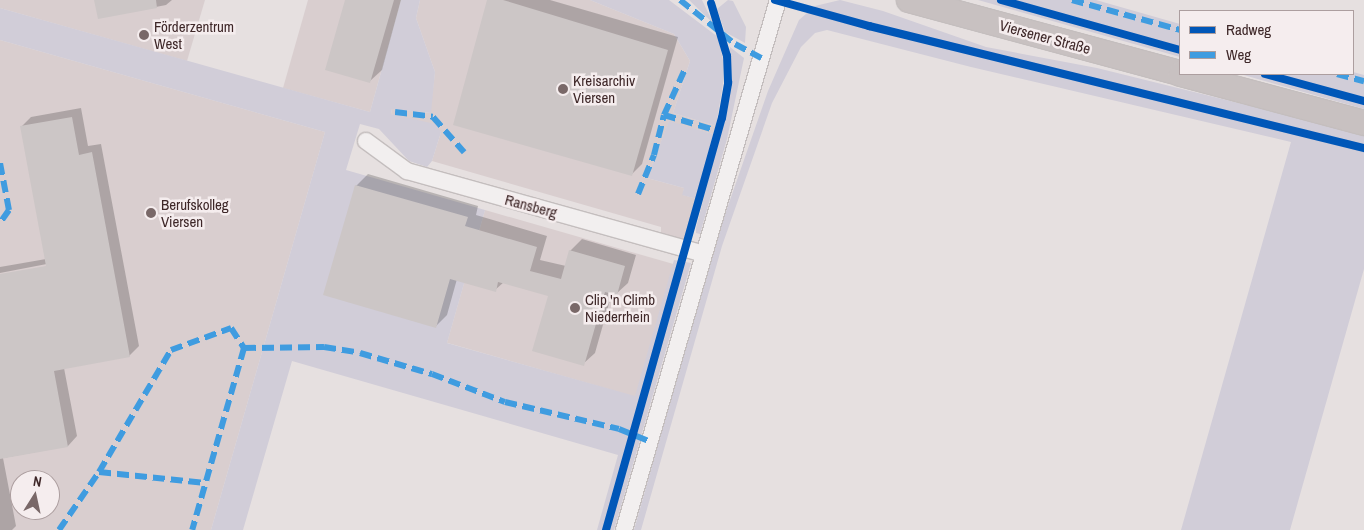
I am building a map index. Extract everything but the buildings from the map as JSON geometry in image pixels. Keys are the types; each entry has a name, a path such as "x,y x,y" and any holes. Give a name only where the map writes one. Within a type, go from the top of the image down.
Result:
{"main road":[{"name":"Viersener Straße","path":"910,0 1179,73"},
{"name":"Viersener Straße","path":"1185,75 1364,122"}],"street":[{"path":"624,530 778,0"},
{"name":"Ransberg","path":"366,140 407,171 704,254"}],"shaded area":[{"name":"Förderzentrum West","path":"0,0 205,0 187,61 0,8"},
{"path":"308,0 401,0 370,112 283,88"},
{"path":"401,0 420,0 416,18 435,72 431,113 392,109 391,114 435,124 441,132 432,161 427,167 409,161 379,129 360,124 346,170 485,210 447,343 635,396 674,260 691,263 614,530 597,530 618,455 292,361 243,530 211,530 325,132 0,40 0,8 370,112"},
{"path":"420,0 590,0 674,34 690,61 673,113 716,126 713,134 669,122 647,178 684,188 683,195 697,199 684,241 661,234 661,227 432,161 441,132 391,114 392,109 430,113 435,72 416,18"},
{"path":"590,0 669,0 718,37 723,60 723,84 716,126 673,113 690,61 674,34"},
{"path":"689,0 702,0 713,23"},
{"path":"728,0 733,1 746,27 745,43 725,32 717,9"},
{"path":"840,0 883,11 986,47 1097,68 1364,134 1364,269 1290,530 1181,530 1291,142 971,67 827,30 815,33 801,47 772,103 722,246 641,530 634,530 715,243 768,91 799,20 815,6"},
{"path":"978,0 1096,0 1179,24 1179,57"},
{"name":"Berufskolleg Viersen","path":"0,40 325,132 211,530 0,530"},
{"path":"730,47 744,58 727,139 700,234 696,233 696,228 728,103"},
{"path":"1354,72 1364,75 1364,109 1244,75 1354,75"},
{"path":"669,121 713,134 697,199 682,195 684,188 647,178"},
{"path":"485,210 673,264 635,397 447,343"}],"marked path":[{"path":"680,0 735,44 761,58"},
{"path":"1072,0 1179,30"},
{"path":"638,194 654,155 664,115 686,67"},
{"path":"1341,75 1364,81"},
{"path":"395,112 433,117 464,152"},
{"path":"664,115 718,131"},
{"path":"0,163 9,210 0,223"},
{"path":"59,530 99,472 171,350 231,328 244,348 192,530"},
{"path":"244,348 324,347 360,353 432,374 505,402 619,429 649,441"},
{"path":"99,472 205,483"}],"cycle path":[{"path":"775,0 869,26 1364,148"},
{"path":"1001,0 1179,50"},
{"path":"606,530 722,118 728,83 727,56 711,3"},
{"path":"1269,75 1364,101"}],"place":[{"name":"Förderzentrum West","path":"144,35"},
{"name":"Kreisarchiv Viersen","path":"563,89"},
{"name":"Berufskolleg Viersen","path":"151,213"},
{"name":"Clip 'n Climb Niederrhein","path":"575,308"}]}
